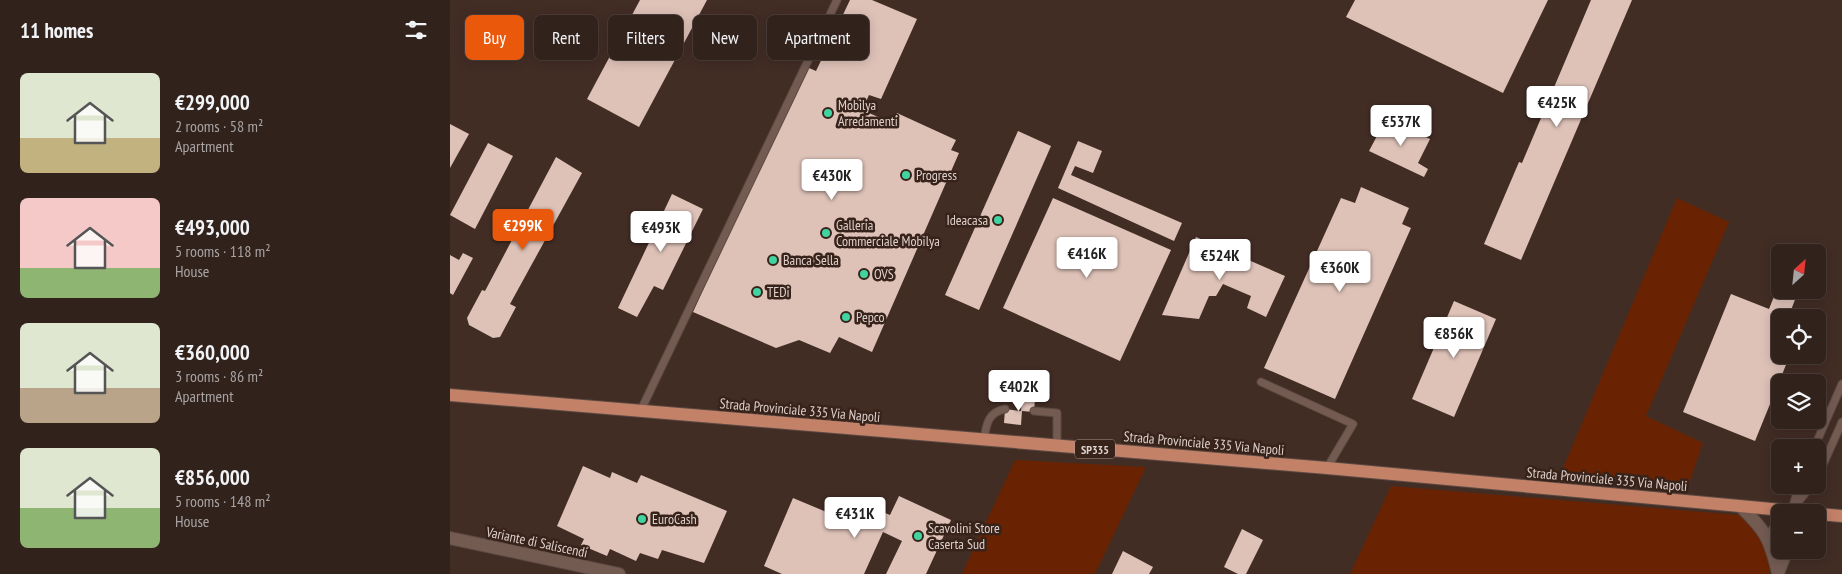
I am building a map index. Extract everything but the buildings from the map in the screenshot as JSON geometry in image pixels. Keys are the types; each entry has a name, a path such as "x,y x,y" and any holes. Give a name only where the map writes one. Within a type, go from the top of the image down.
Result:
{"main road":[{"name":"Strada Provinciale 335 Via Napoli","path":"450,395 1327,468 1771,510"},
{"path":"1826,515 1842,516"}],"street":[{"path":"1740,506 1764,530 1771,545"},
{"name":"Variante di Saliscendi","path":"450,538 619,574"},
{"path":"1775,559 1778,574"},
{"path":"1778,574 1784,559"}],"lane":[{"path":"640,412 837,0"},
{"path":"1261,382 1353,424 1327,468"},
{"path":"1818,439 1842,384"},
{"path":"984,440 986,424 992,415 1005,409"},
{"path":"1034,411 1057,413 1057,446"},
{"path":"1826,458 1842,422"},
{"path":"1797,504 1805,494"}],"shaded area":[{"path":"1677,198 1729,222 1646,416 1703,443 1688,486 1561,473"},
{"path":"1015,460 1146,467 1095,574 962,574"},
{"path":"1391,486 1739,515 1762,540 1767,554 1770,574 1350,574"}],"place":[{"name":"Mobilya Arredamenti","path":"828,113"},
{"name":"Progress","path":"906,175"},
{"name":"Ideacasa","path":"998,220"},
{"name":"Galleria Commerciale Mobilya","path":"826,233"},
{"name":"Banca Sella","path":"773,260"},
{"name":"OVS","path":"864,274"},
{"name":"TEDi","path":"757,292"},
{"name":"Pepco","path":"846,317"},
{"name":"EuroCash","path":"642,519"},
{"name":"Scavolini Store Caserta Sud","path":"918,536"}]}
